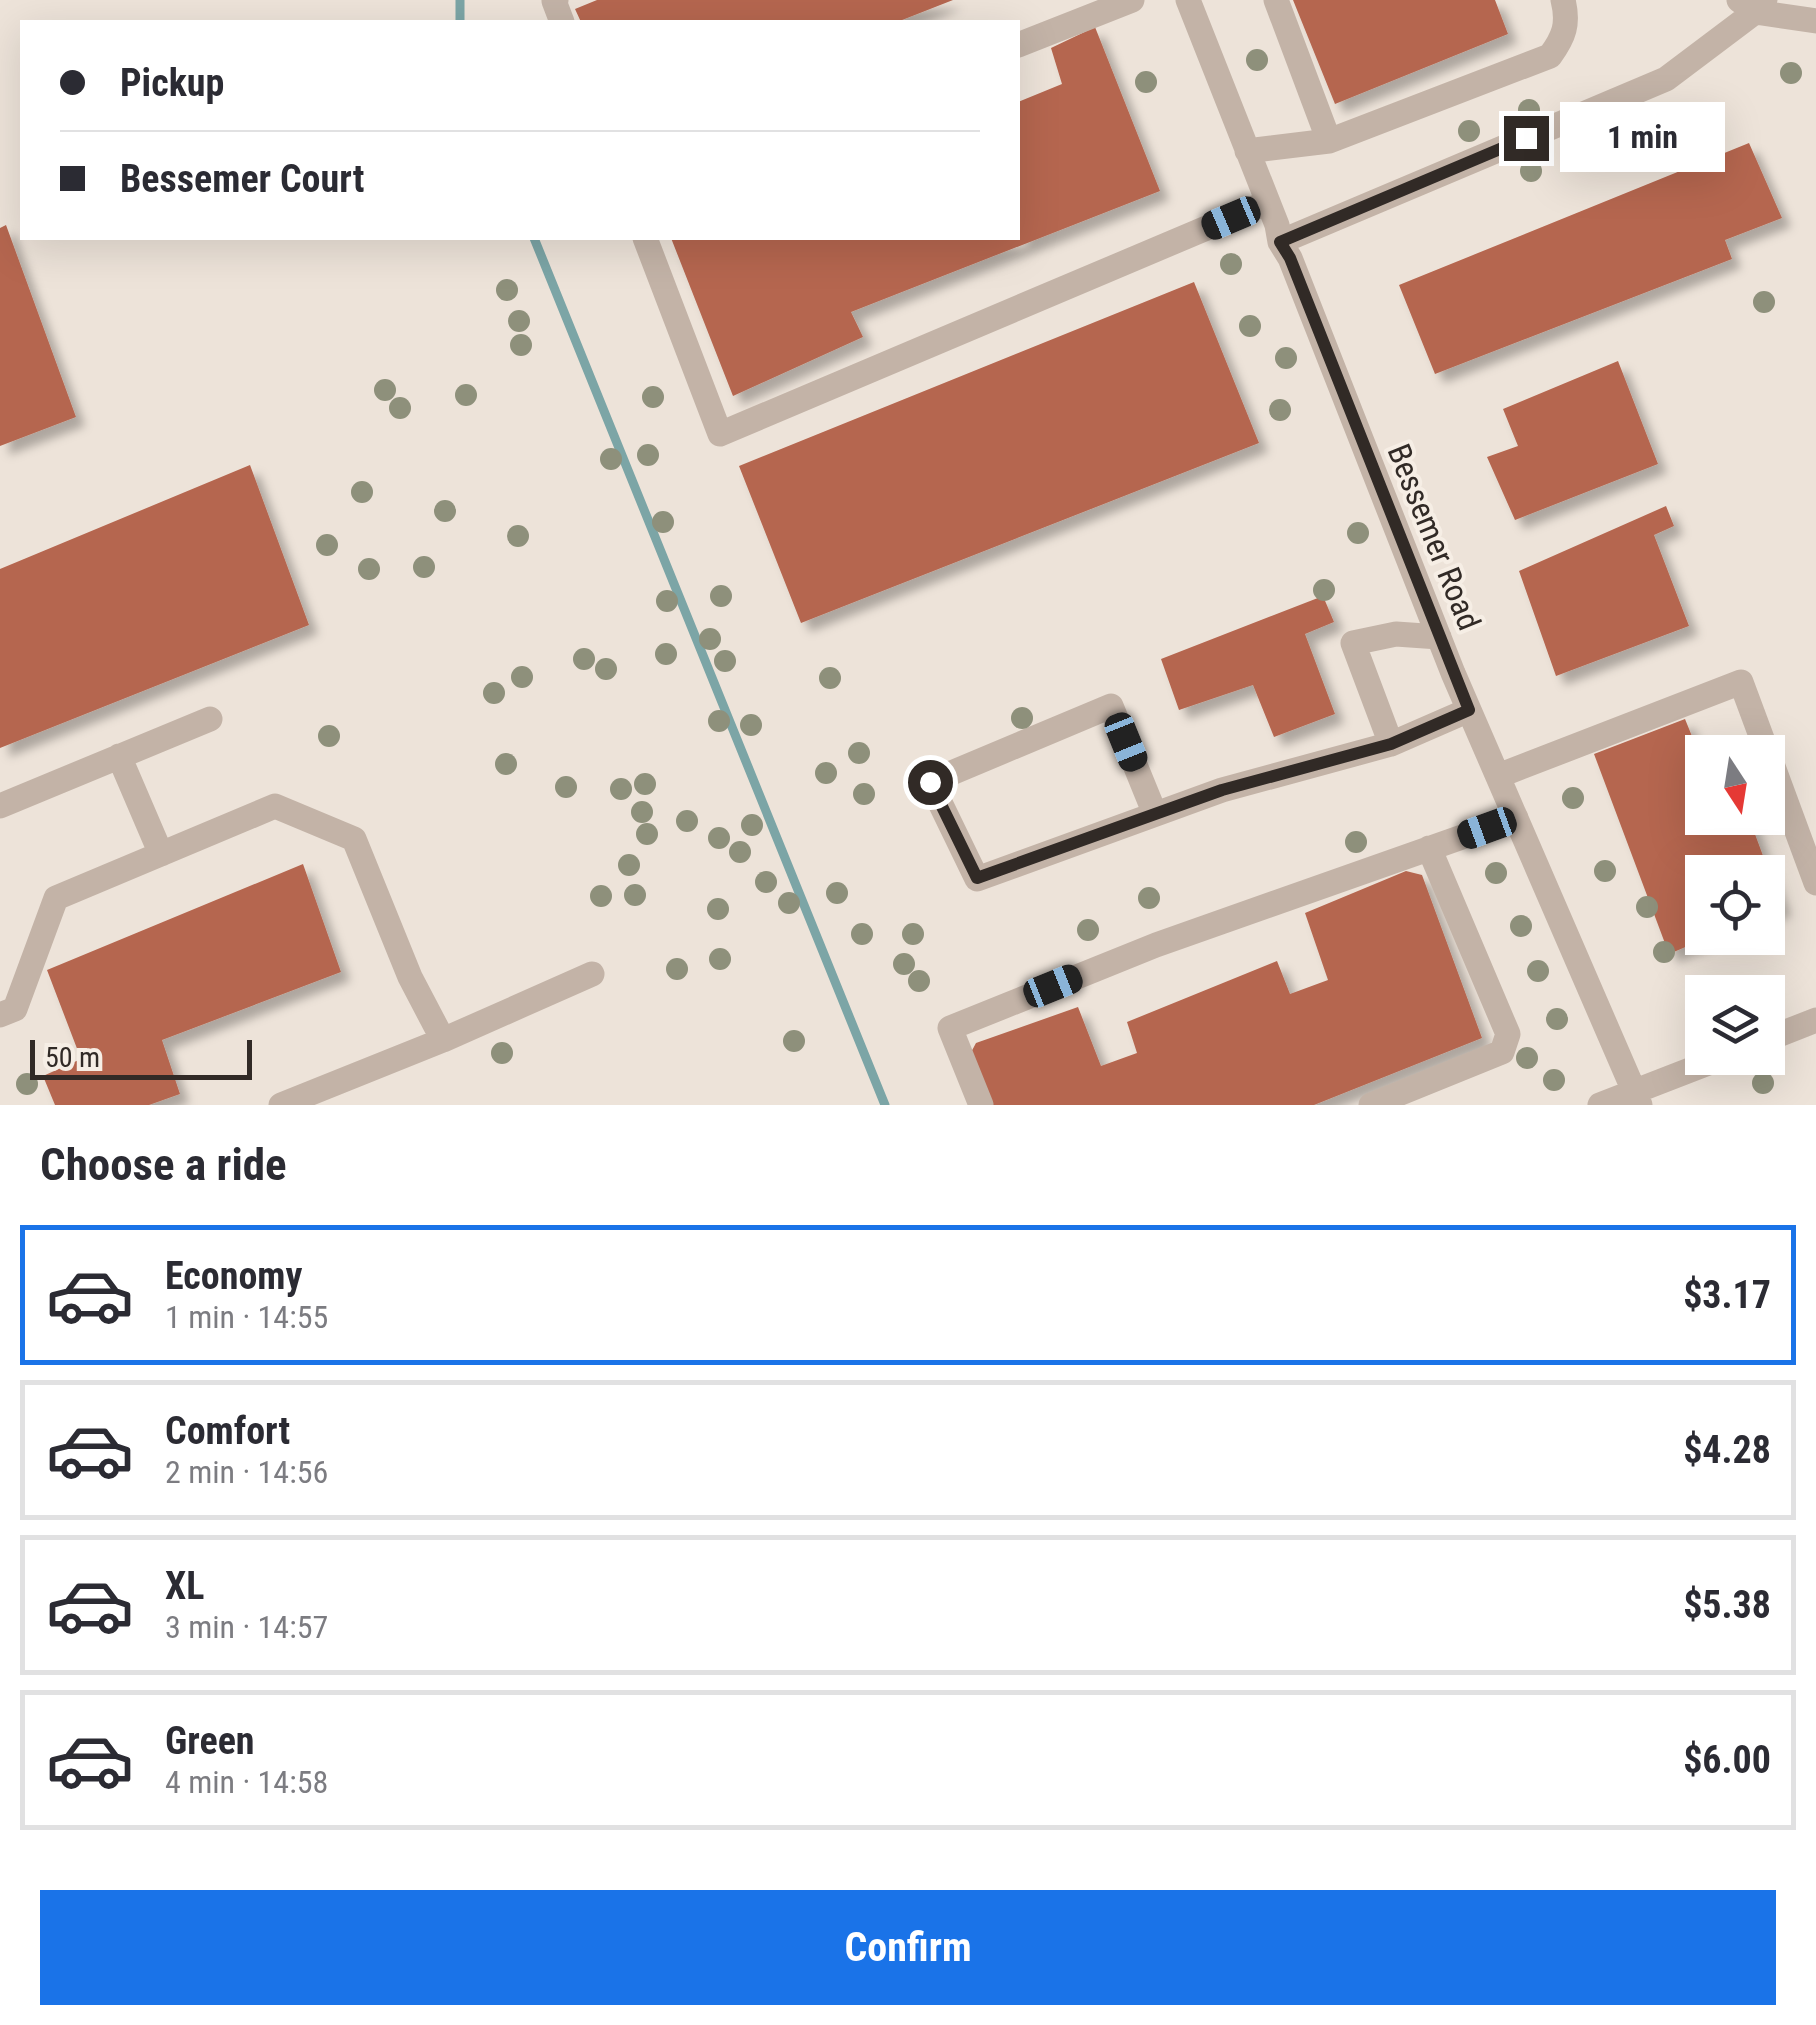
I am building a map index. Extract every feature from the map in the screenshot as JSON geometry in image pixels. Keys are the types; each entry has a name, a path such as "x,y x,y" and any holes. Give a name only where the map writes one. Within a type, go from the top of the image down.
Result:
{"street":[{"path":"1020,44 1132,0"},
{"name":"Bessemer Road","path":"1188,0 1280,242 1290,258 1439,637 1637,1098"},
{"path":"1276,0 1329,142"},
{"path":"1247,151 1329,142 1550,56 1563,39 1567,17 1563,0"},
{"path":"1280,242 1666,79 1753,4 1816,21"},
{"path":"647,240 720,434 1268,202"},
{"path":"1391,744 1352,643 1396,634 1439,637"},
{"path":"1498,776 1740,682 1760,735"},
{"path":"1155,814 1111,706 930,782 977,878 1222,790 1391,744 1469,710"},
{"path":"0,806 210,719"},
{"path":"120,756 161,854"},
{"path":"1785,801 1816,883"},
{"path":"0,1016 14,1009 56,898 275,806 354,839 410,977 443,1040"},
{"path":"981,1105 950,1028 1156,944 1516,818"},
{"path":"1371,1105 1502,1052 1508,1034 1429,848"},
{"path":"281,1105 312,1100 592,974"},
{"path":"1785,1033 1816,1021"},
{"path":"1600,1105 1637,1098 1685,1075"}],"building":[{"path":"597,0 953,0 902,20 580,20 575,9"},
{"path":"1293,0 1495,0 1508,34 1335,104"},
{"path":"1095,27 1160,191 851,312 863,337 733,396 672,240 1020,240 1020,101 1062,84 1051,48"},
{"path":"1749,143 1782,218 1725,240 1732,259 1435,374 1399,285"},
{"path":"6,225 76,417 0,446 0,228"},
{"path":"1194,282 1259,443 801,623 739,466"},
{"path":"1618,361 1658,464 1515,520 1487,457 1518,446 1503,409"},
{"path":"250,465 309,625 0,748 0,569"},
{"path":"1666,506 1674,526 1654,535 1689,626 1556,676 1519,571"},
{"path":"1323,596 1334,622 1305,634 1335,714 1274,737 1253,685 1179,710 1161,659"},
{"path":"1685,719 1691,735 1685,735 1685,835 1755,835 1763,855 1685,855 1685,947 1669,954 1594,754"},
{"path":"303,864 341,972 162,1040 180,1094 149,1105 55,1105 43,1076 81,1059 47,970"},
{"path":"1406,871 1422,875 1482,1038 1314,1105 987,1105 968,1058 976,1043 1078,1007 1101,1066 1137,1053 1127,1022 1277,961 1290,994 1328,980 1305,913"}],"waterway":[{"path":"460,0 460,20"},
{"path":"535,240 885,1105"}],"route":[{"path":"930,782 977,878 1222,790 1391,744 1469,710 1290,258 1280,242 1526,138"}]}
